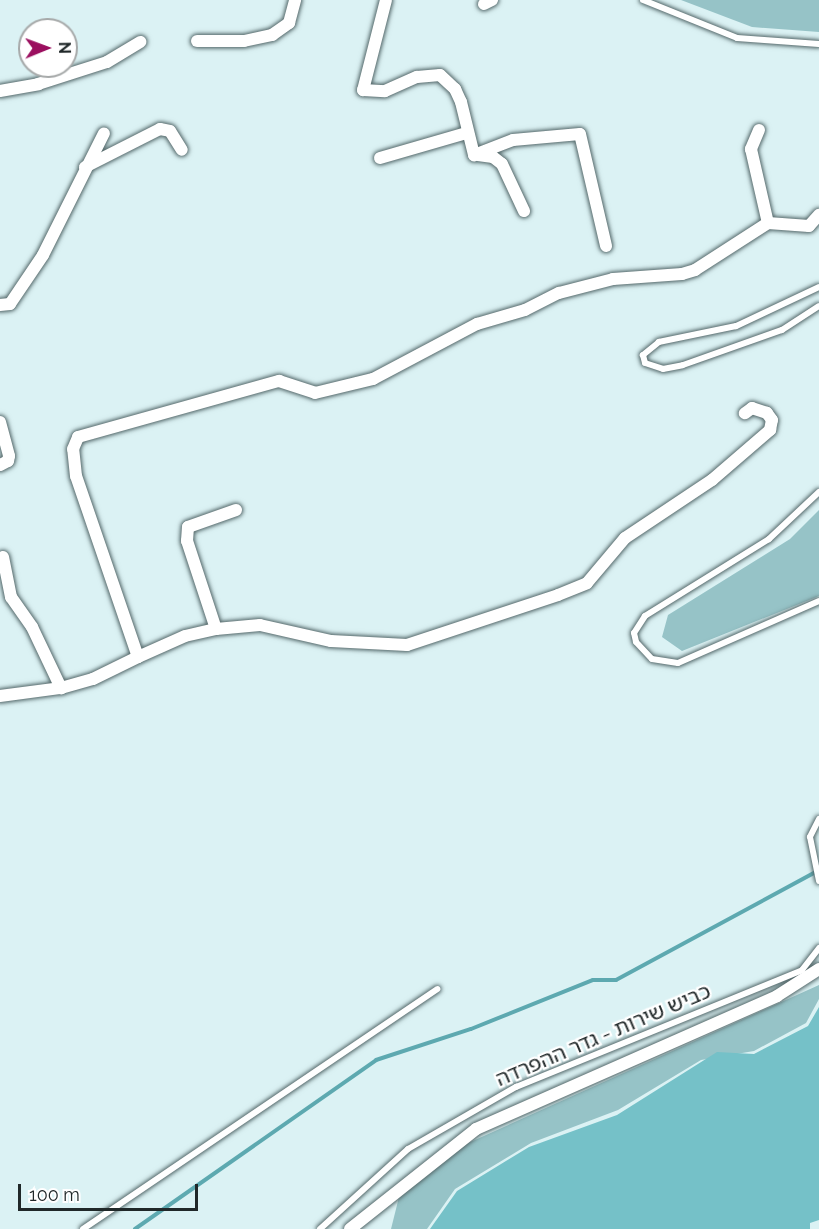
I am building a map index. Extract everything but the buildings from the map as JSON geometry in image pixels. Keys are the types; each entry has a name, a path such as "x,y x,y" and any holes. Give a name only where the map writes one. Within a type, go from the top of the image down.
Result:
{"street":[{"path":"196,41 244,41 272,34 289,23 295,0"},
{"path":"386,0 363,90 385,91 417,77 440,75 455,89 461,102 466,133 474,155"},
{"path":"0,91 107,63 140,42"},
{"path":"85,167 160,129 170,131 183,150"},
{"path":"759,130 751,149 768,223"},
{"path":"0,305 10,304 43,255 104,133"},
{"path":"380,158 466,133"},
{"path":"474,155 513,140 580,134 606,246"},
{"path":"474,155 493,157 502,164 524,211"},
{"path":"138,657 76,476 73,449 78,437 279,381 315,393 373,379 477,324 525,310 559,293 613,279 695,270 768,223 809,226 819,215"},
{"path":"0,696 61,688 93,679 185,636 216,628 278,626 331,641 407,645 558,595 587,583 625,538 712,480 770,430 772,420 767,413 752,408 745,413"},
{"path":"0,422 9,456 8,461 0,465"},
{"path":"216,628 186,541 188,527 236,510"},
{"path":"3,557 11,597 32,627 61,688"},
{"path":"350,1229 476,1129 777,996 819,969"}],"lane":[{"path":"643,0 737,38 819,44"},
{"path":"819,287 736,326 659,342 643,355 645,363 663,369 683,365 782,330 819,306"},
{"path":"819,492 769,539 645,616 634,633 636,642 652,659 678,663 819,601"},
{"path":"819,819 810,837 819,881"},
{"name":"כביש שירות - גדר ההפרדה","path":"320,1229 408,1149 507,1092 802,970 819,948"},
{"path":"83,1229 437,989"}],"shaded area":[{"path":"681,0 819,0 819,32 752,27"},
{"path":"819,510 819,596 682,651 662,637 668,615 790,539"},
{"path":"819,985 819,999 806,1023 754,1051 701,1060 618,1110 531,1143 455,1189 427,1229 391,1229 399,1197 466,1144"},
{"path":"819,1007 819,1220 810,1223 810,1229 430,1229 457,1191 529,1147 617,1115 717,1052 754,1054 808,1026"}],"waterway":[{"path":"135,1229 376,1060 471,1029 593,980 616,980 818,871"}]}
